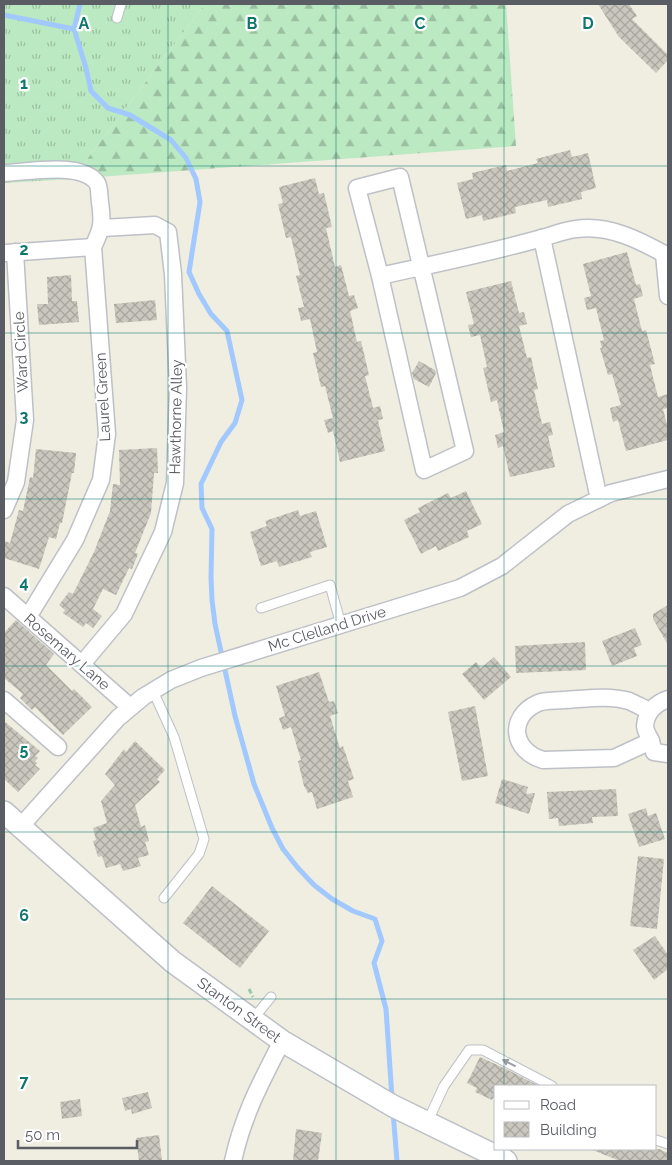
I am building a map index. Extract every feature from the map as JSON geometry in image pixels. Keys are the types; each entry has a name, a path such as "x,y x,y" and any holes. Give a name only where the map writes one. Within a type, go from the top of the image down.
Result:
{"street":[{"path":"4,173 63,169 88,174 98,185 102,228 93,247 9,252"},
{"path":"400,177 423,267 465,451 424,470 380,276 357,188 400,177"},
{"name":"Hawthorne Alley","path":"82,664 124,614 163,532 175,483 178,387 173,274 168,232 156,225 102,228"},
{"path":"380,276 503,250 576,228 598,229 625,235 648,244 666,255 668,296"},
{"path":"542,238 600,499"},
{"name":"Laurel Green","path":"28,618 75,540 101,480 108,434 93,247"},
{"name":"Ward Circle","path":"4,510 16,482 25,420 9,252"},
{"name":"Mc Clelland Drive","path":"20,827 118,718 153,690 171,680 201,668 460,588 502,566 568,514 611,493 668,479"},
{"name":"Rosemary Lane","path":"4,596 130,707"},
{"path":"650,711 629,702 609,697 539,702 523,712 516,732 524,751 533,757 543,760 614,758 651,741"},
{"path":"668,699 660,702 650,711 645,726 654,752 668,754"},
{"path":"4,700 58,747"},
{"name":"Stanton Street","path":"4,812 173,962 282,1041 392,1106 506,1161"},
{"path":"233,1161 239,1135 253,1096 282,1041"}],"lane":[{"path":"117,18 121,4"},
{"path":"262,608 330,585 341,625"},
{"path":"153,690 174,737 204,839 199,854 164,898"},
{"path":"253,1020 271,997"},
{"path":"427,1123 444,1086 469,1050 483,1050 550,1085"}],"green space":[{"path":"4,4 205,4 72,179 4,183"},
{"path":"205,4 506,4 516,146 72,179"}],"building":[{"path":"598,4 629,4 637,16 632,19 668,55 668,60 656,73 619,37"},
{"path":"570,150 572,157 588,153 596,188 581,192 582,199 548,207 547,200 515,207 516,213 483,221 482,215 466,219 457,183 473,179 472,173 506,165 507,171 538,163 536,159"},
{"path":"315,178 319,194 324,193 332,227 326,228 335,267 341,265 349,296 354,295 358,308 350,311 357,342 361,341 369,375 365,376 373,408 380,406 383,419 378,420 385,451 340,462 333,431 328,433 324,420 333,418 325,386 321,387 313,353 317,352 310,319 301,321 298,308 304,307 296,276 300,275 291,237 286,238 278,204 283,203 279,187"},
{"path":"627,252 636,285 640,284 643,296 634,299 642,331 646,330 655,364 650,365 658,397 668,394 668,408 663,409 668,429 668,440 626,451 618,420 613,422 610,408 621,405 612,374 608,375 600,348 602,348 600,341 604,340 596,308 587,310 584,298 591,296 583,264"},
{"path":"71,275 72,301 77,301 79,322 39,325 37,304 48,304 47,277"},
{"path":"511,281 519,313 524,312 527,324 519,326 527,358 531,357 538,389 534,390 542,424 550,422 553,435 548,436 555,467 510,477 503,446 498,448 495,435 504,432 497,400 491,402 483,368 487,367 480,335 471,337 468,325 474,324 466,292"},
{"path":"155,300 157,320 116,323 114,304"},
{"path":"419,361 435,370 436,373 429,387 414,379 412,373"},
{"path":"157,448 158,473 154,473 151,513 135,553 138,554 132,569 129,568 116,595 103,589 93,609 102,616 93,628 86,623 83,627 63,613 65,610 59,605 69,592 73,594 94,552 110,511 113,484 120,485 119,450"},
{"path":"36,449 76,453 74,473 72,473 62,523 60,523 56,539 49,537 39,569 4,558 4,541 10,543 19,510 23,511 30,477 33,478"},
{"path":"466,491 482,524 467,531 469,537 438,551 436,546 421,554 404,520 420,512 418,508 448,493 451,498"},
{"path":"298,510 300,516 316,511 327,547 310,552 312,557 279,567 277,561 261,566 250,532 267,526 265,521"},
{"path":"668,605 668,645 653,619 653,614"},
{"path":"16,620 54,654 46,665 72,691 74,689 92,707 63,735 35,707 32,710 20,698 23,694 4,678 4,633"},
{"path":"635,628 642,645 634,648 637,656 612,666 602,641"},
{"path":"585,642 586,670 516,673 515,646"},
{"path":"494,657 511,677 484,700 462,674 476,662 481,668"},
{"path":"319,672 329,702 334,701 338,713 330,716 340,748 343,746 354,779 348,781 353,797 317,809 312,792 308,793 304,786 298,761 301,760 291,727 283,730 279,718 285,716 276,686"},
{"path":"475,706 488,776 462,781 448,712"},
{"path":"4,721 40,751 35,756 38,758 35,761 37,763 35,765 40,769 18,792 4,779"},
{"path":"135,741 165,770 157,779 160,782 135,805 141,827 145,825 149,841 145,842 149,855 138,858 141,866 123,871 120,864 106,868 102,856 98,857 93,841 96,840 93,828 107,823 101,801 115,785 105,774 124,749 126,752"},
{"path":"502,779 528,787 526,794 535,793 529,814 495,803"},
{"path":"616,789 618,816 592,817 593,823 559,826 558,818 549,819 547,792"},
{"path":"646,808 648,816 656,813 665,839 639,847 628,814"},
{"path":"638,856 664,859 657,929 630,926"},
{"path":"212,886 269,931 240,968 183,923"},
{"path":"655,936 668,955 668,969 654,980 633,950"},
{"path":"480,1057 537,1085 494,1085 492,1100 475,1092 477,1088 467,1083"},
{"path":"148,1092 152,1108 132,1114 131,1109 125,1111 122,1098"},
{"path":"80,1099 82,1116 62,1119 60,1102"},
{"path":"296,1129 322,1133 318,1161 293,1161"},
{"path":"159,1135 162,1161 139,1161 136,1138"},
{"path":"659,1149 668,1153 668,1161 620,1161 592,1150"}],"waterway":[{"path":"80,4 74,29 91,91 108,108 130,115 171,140 186,158 196,179 200,202 189,272 211,314 227,331 242,400 235,423 221,442 201,484 202,508 212,529 211,577 215,624 235,716 254,784 283,849 314,885 332,899 353,911 375,919 382,941 374,963 386,1009 392,1098"},
{"path":"4,15 74,29"},
{"path":"393,1112 397,1161"}]}
